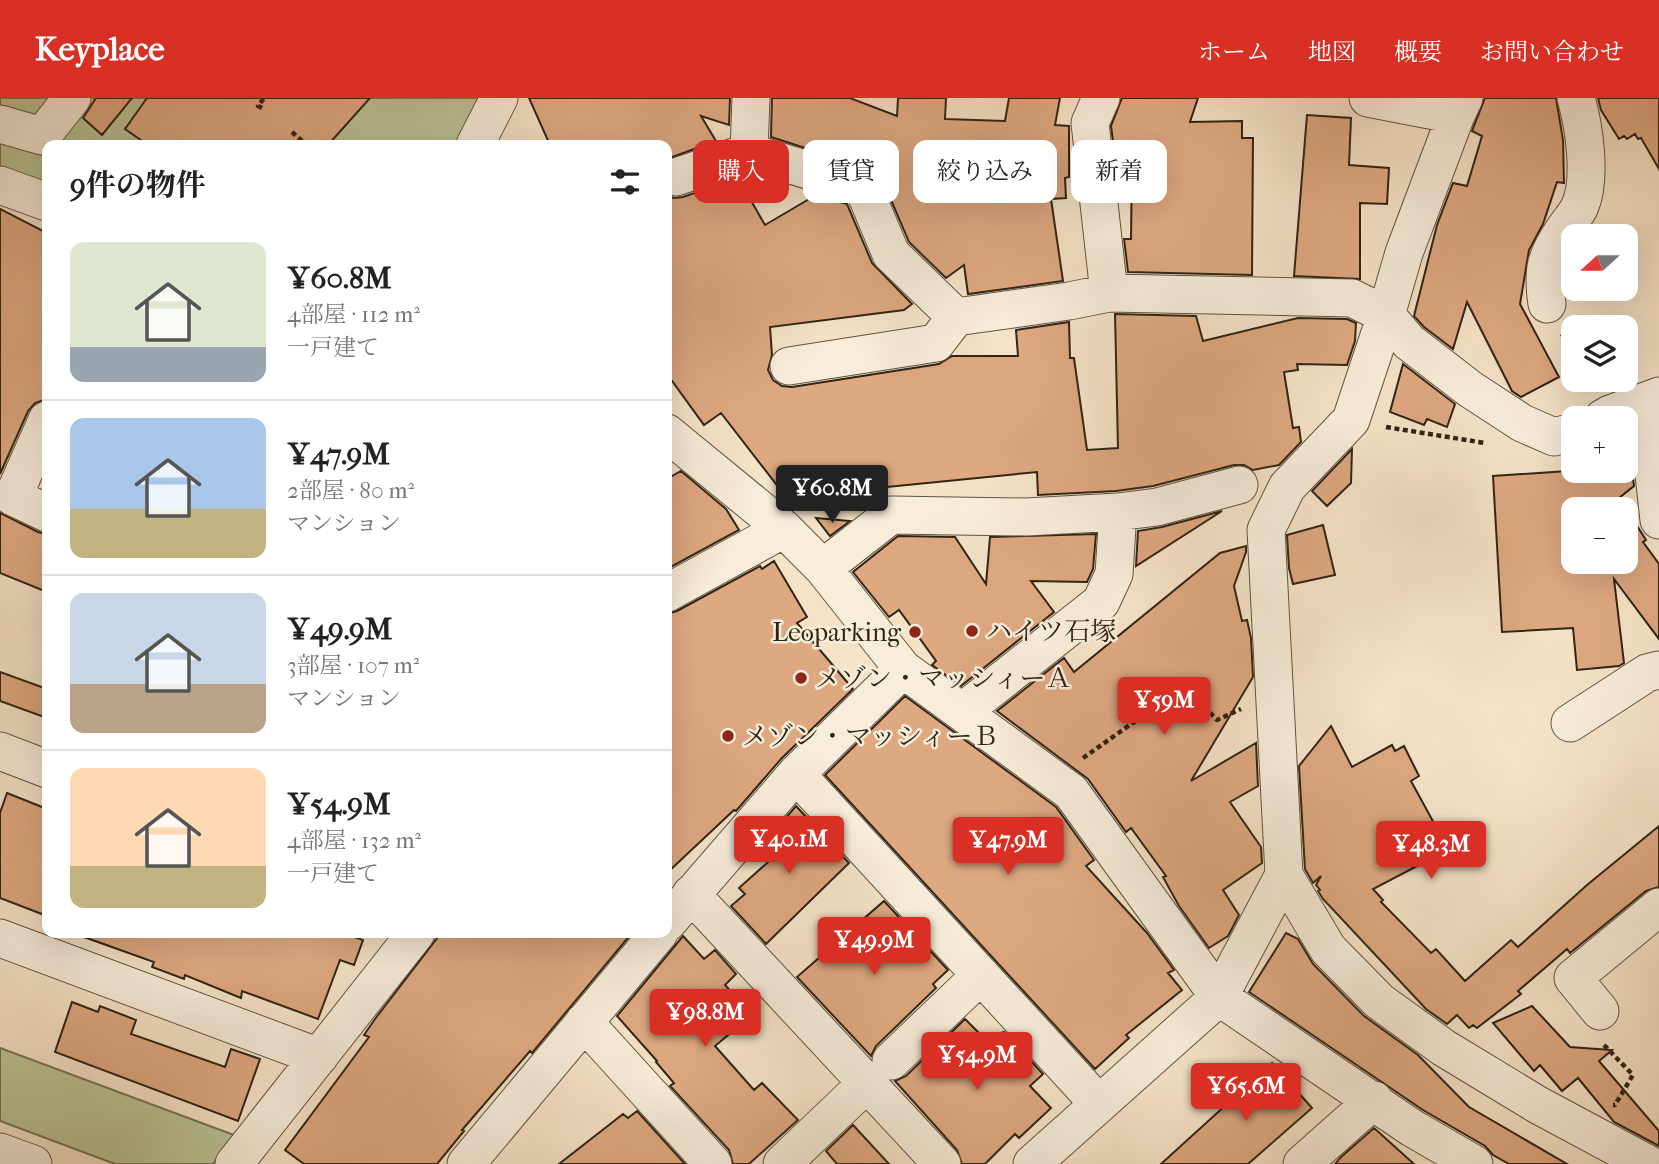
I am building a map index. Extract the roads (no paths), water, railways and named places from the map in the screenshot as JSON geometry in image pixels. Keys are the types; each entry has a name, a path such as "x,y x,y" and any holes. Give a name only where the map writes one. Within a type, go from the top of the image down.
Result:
{"street":[{"path":"52,140 72,98"},
{"path":"478,140 499,98"},
{"path":"749,140 751,98"},
{"path":"1101,98 1090,123 1109,293"},
{"path":"1368,98 1441,105 1404,253 1351,420 1287,487 1266,530 1284,875 1328,949 1379,1001 1444,1048 1547,1110 1648,1164"},
{"path":"1547,304 1544,281 1550,250 1580,205 1586,175 1581,118 1576,98"},
{"path":"0,124 49,140"},
{"path":"789,164 863,187 891,254 956,317"},
{"path":"676,177 693,171"},
{"path":"0,185 42,200"},
{"path":"789,366 936,343 956,317 1109,293 1352,298 1386,315 1409,342 1430,360 1521,423 1554,437 1561,435"},
{"path":"1631,406 1659,396 1652,457 1659,520"},
{"path":"42,431 13,497 42,511"},
{"path":"672,443 784,529 823,568 903,669 1071,792 1219,997 1412,1128 1474,1164"},
{"path":"823,568 891,515 1027,517 1118,512 1157,507 1239,485"},
{"path":"962,712 1101,602 1114,574 1118,512"},
{"path":"672,590 784,529"},
{"path":"903,669 796,774 673,910 879,1072 942,1164"},
{"path":"1570,723 1647,673 1659,670"},
{"path":"0,751 42,767"},
{"path":"796,774 1099,1104"},
{"path":"1032,1164 1219,997 1284,875"},
{"path":"1600,1011 1563,966 1659,907"},
{"path":"0,938 319,1057"},
{"path":"234,1164 412,938"},
{"path":"485,1156 584,1022 651,938"},
{"path":"782,1164 981,975"},
{"path":"584,1022 713,1164"},
{"path":"1302,1164 1374,1100"},
{"path":"0,1152 33,1164"}],"place":[{"name":"ハイツ石塚","path":"972,631"},
{"name":"Leoparking","path":"915,632"},
{"name":"メゾン・マッシィーＡ","path":"801,678"},
{"name":"メゾン・マッシィーＢ","path":"728,736"}]}
